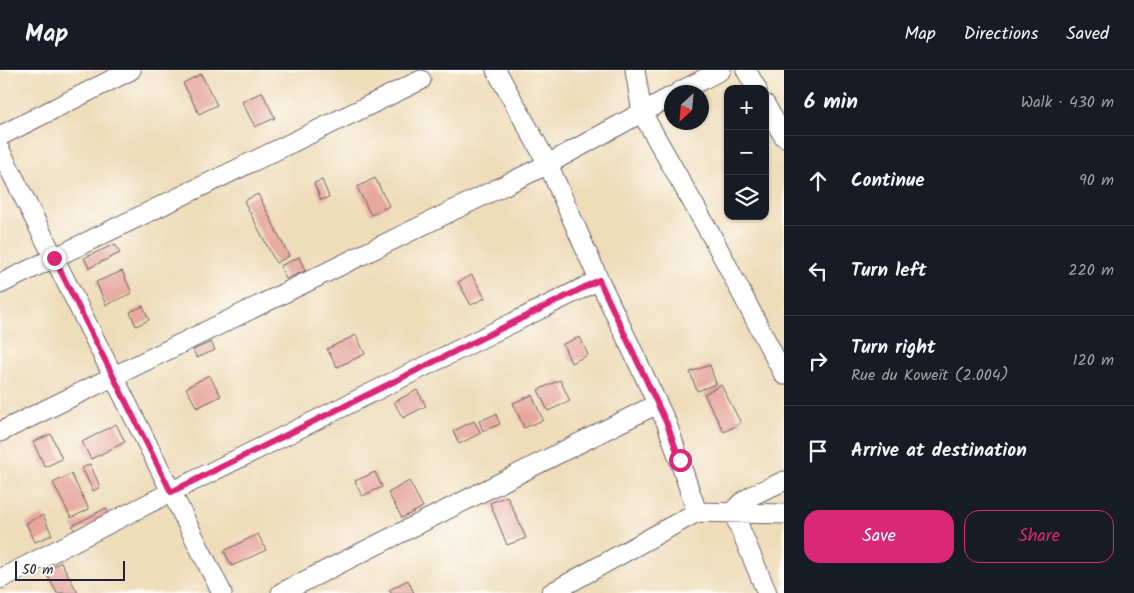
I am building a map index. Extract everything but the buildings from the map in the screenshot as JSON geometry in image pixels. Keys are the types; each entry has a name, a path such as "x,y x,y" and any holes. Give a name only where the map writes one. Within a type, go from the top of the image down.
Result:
{"street":[{"path":"0,136 131,70"},
{"path":"496,70 548,164 599,280 667,424 698,512"},
{"path":"635,70 642,112 715,242 784,375"},
{"path":"692,85 721,70"},
{"path":"746,70 755,85"},
{"path":"0,284 421,80"},
{"path":"0,432 548,164 664,100"},
{"path":"769,111 784,137"},
{"path":"0,150 222,593"},
{"path":"0,579 599,280"},
{"path":"281,593 657,404"},
{"path":"733,512 737,505 746,499 784,481"},
{"path":"551,593 698,512 784,514"},
{"path":"733,512 766,593"}],"route":[{"path":"54,258 171,492 599,280 667,424 680,460"}]}
